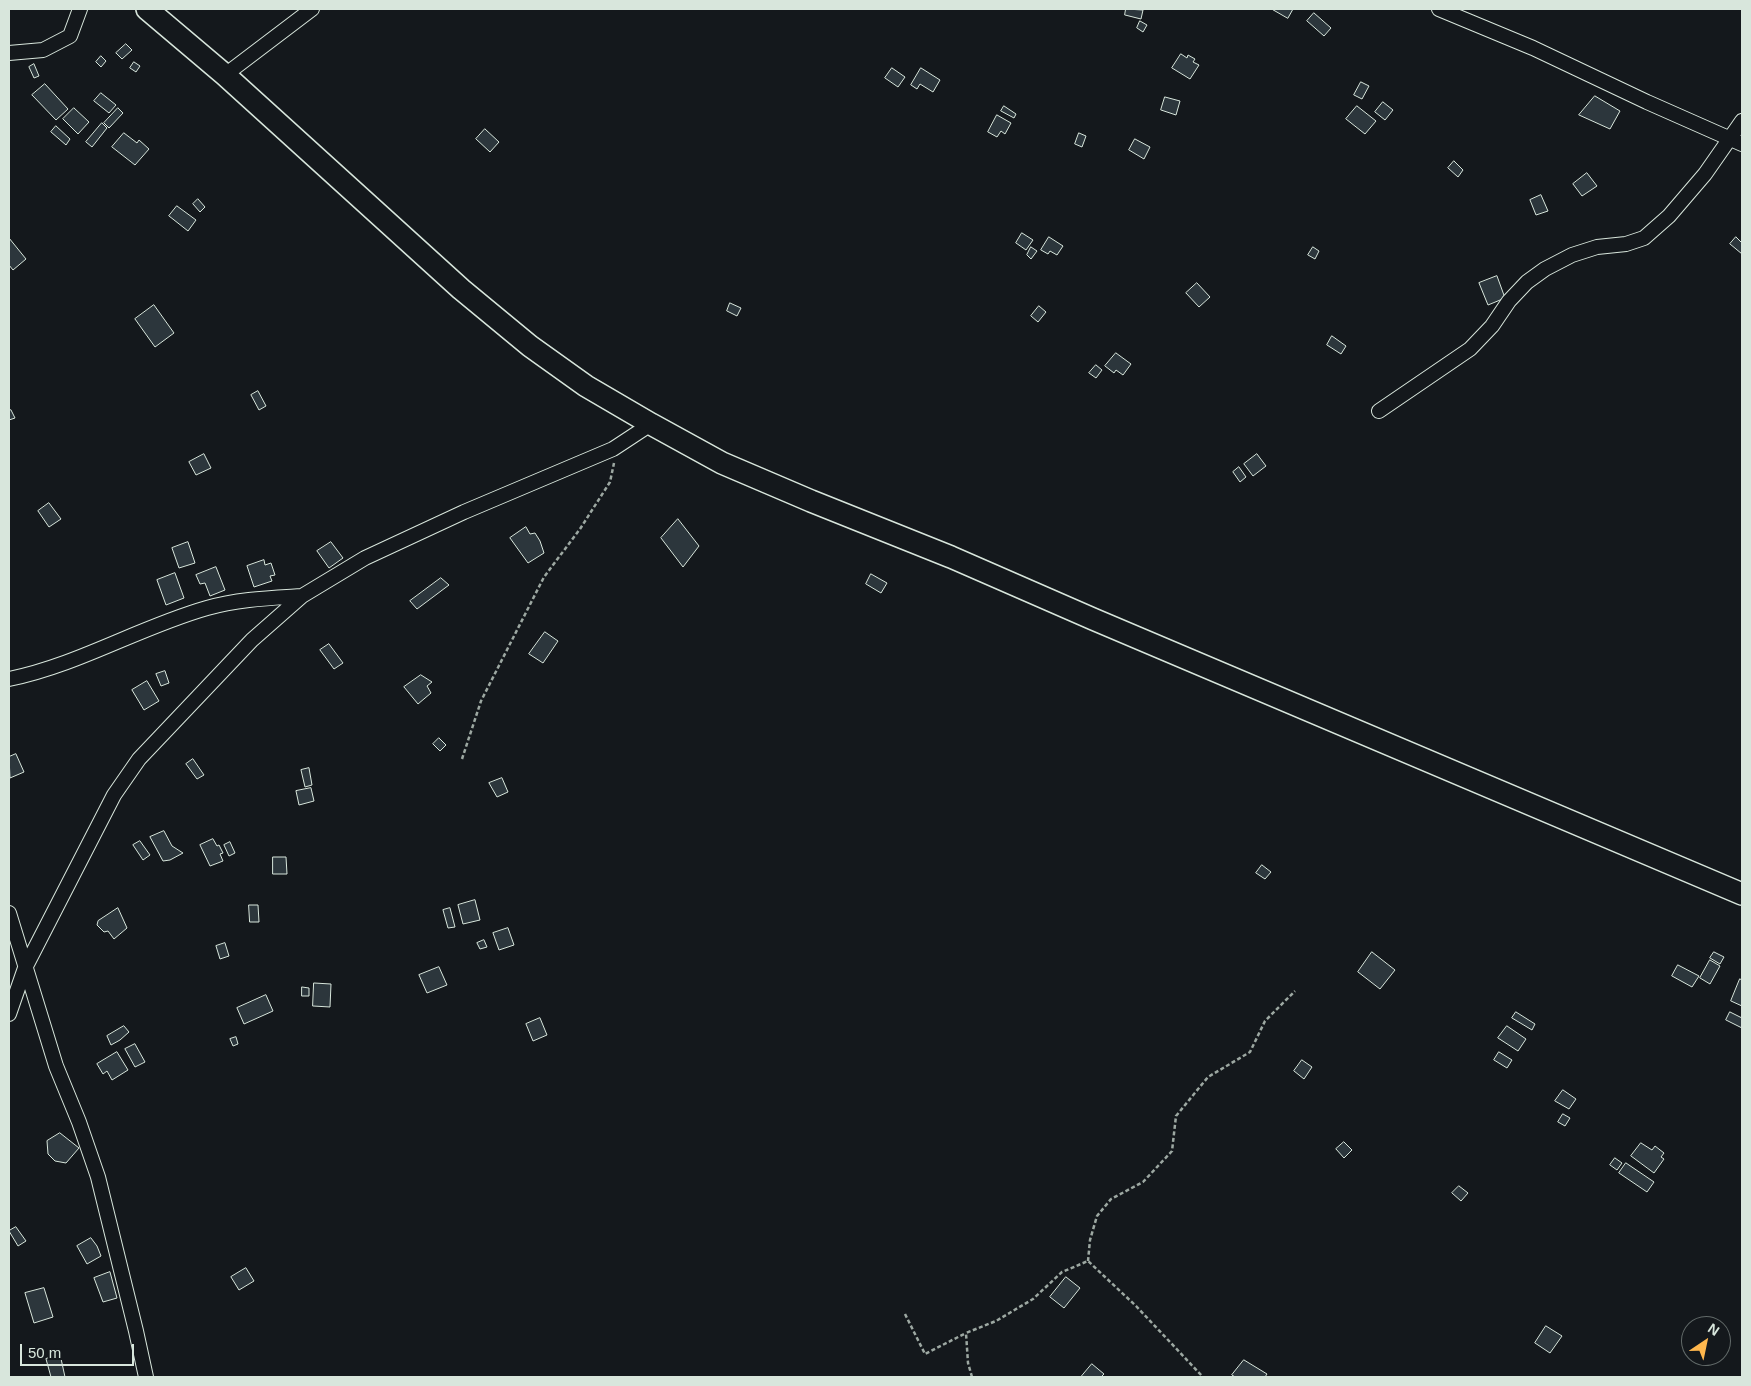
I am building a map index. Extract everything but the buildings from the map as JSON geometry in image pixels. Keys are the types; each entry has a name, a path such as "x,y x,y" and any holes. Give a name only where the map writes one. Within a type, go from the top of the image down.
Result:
{"main road":[{"path":"147,9 225,75 461,289 530,346 586,386 651,424 722,462 766,482 952,557 1742,894"}],"street":[{"path":"9,52 43,50 70,36 80,9"},
{"path":"225,75 312,9"},
{"path":"1439,9 1533,48 1647,102 1737,141"},
{"path":"1379,411 1470,349 1492,326 1509,301 1527,282 1545,269 1572,255 1598,247 1626,244 1644,238 1669,216 1705,174 1737,141 1742,121"},
{"path":"9,1014 25,968 114,795 139,759 252,640 302,596 365,558 473,508 613,449 651,424"},
{"path":"9,679 25,676 66,662 208,608 258,598 302,596"},
{"path":"9,913 56,1066 79,1122 98,1177 146,1377"}],"path":[{"path":"462,759 481,702 544,577 580,529 610,482 619,445"},
{"path":"1088,1260 1090,1240 1097,1216 1111,1199 1143,1182 1172,1151 1176,1116 1208,1077 1250,1052 1265,1022 1295,991"},
{"path":"906,1314 925,1354 966,1333 996,1321 1033,1299 1062,1272 1088,1260"},
{"path":"1088,1260 1136,1306 1202,1377"},
{"path":"966,1333 968,1363 972,1377"}]}
